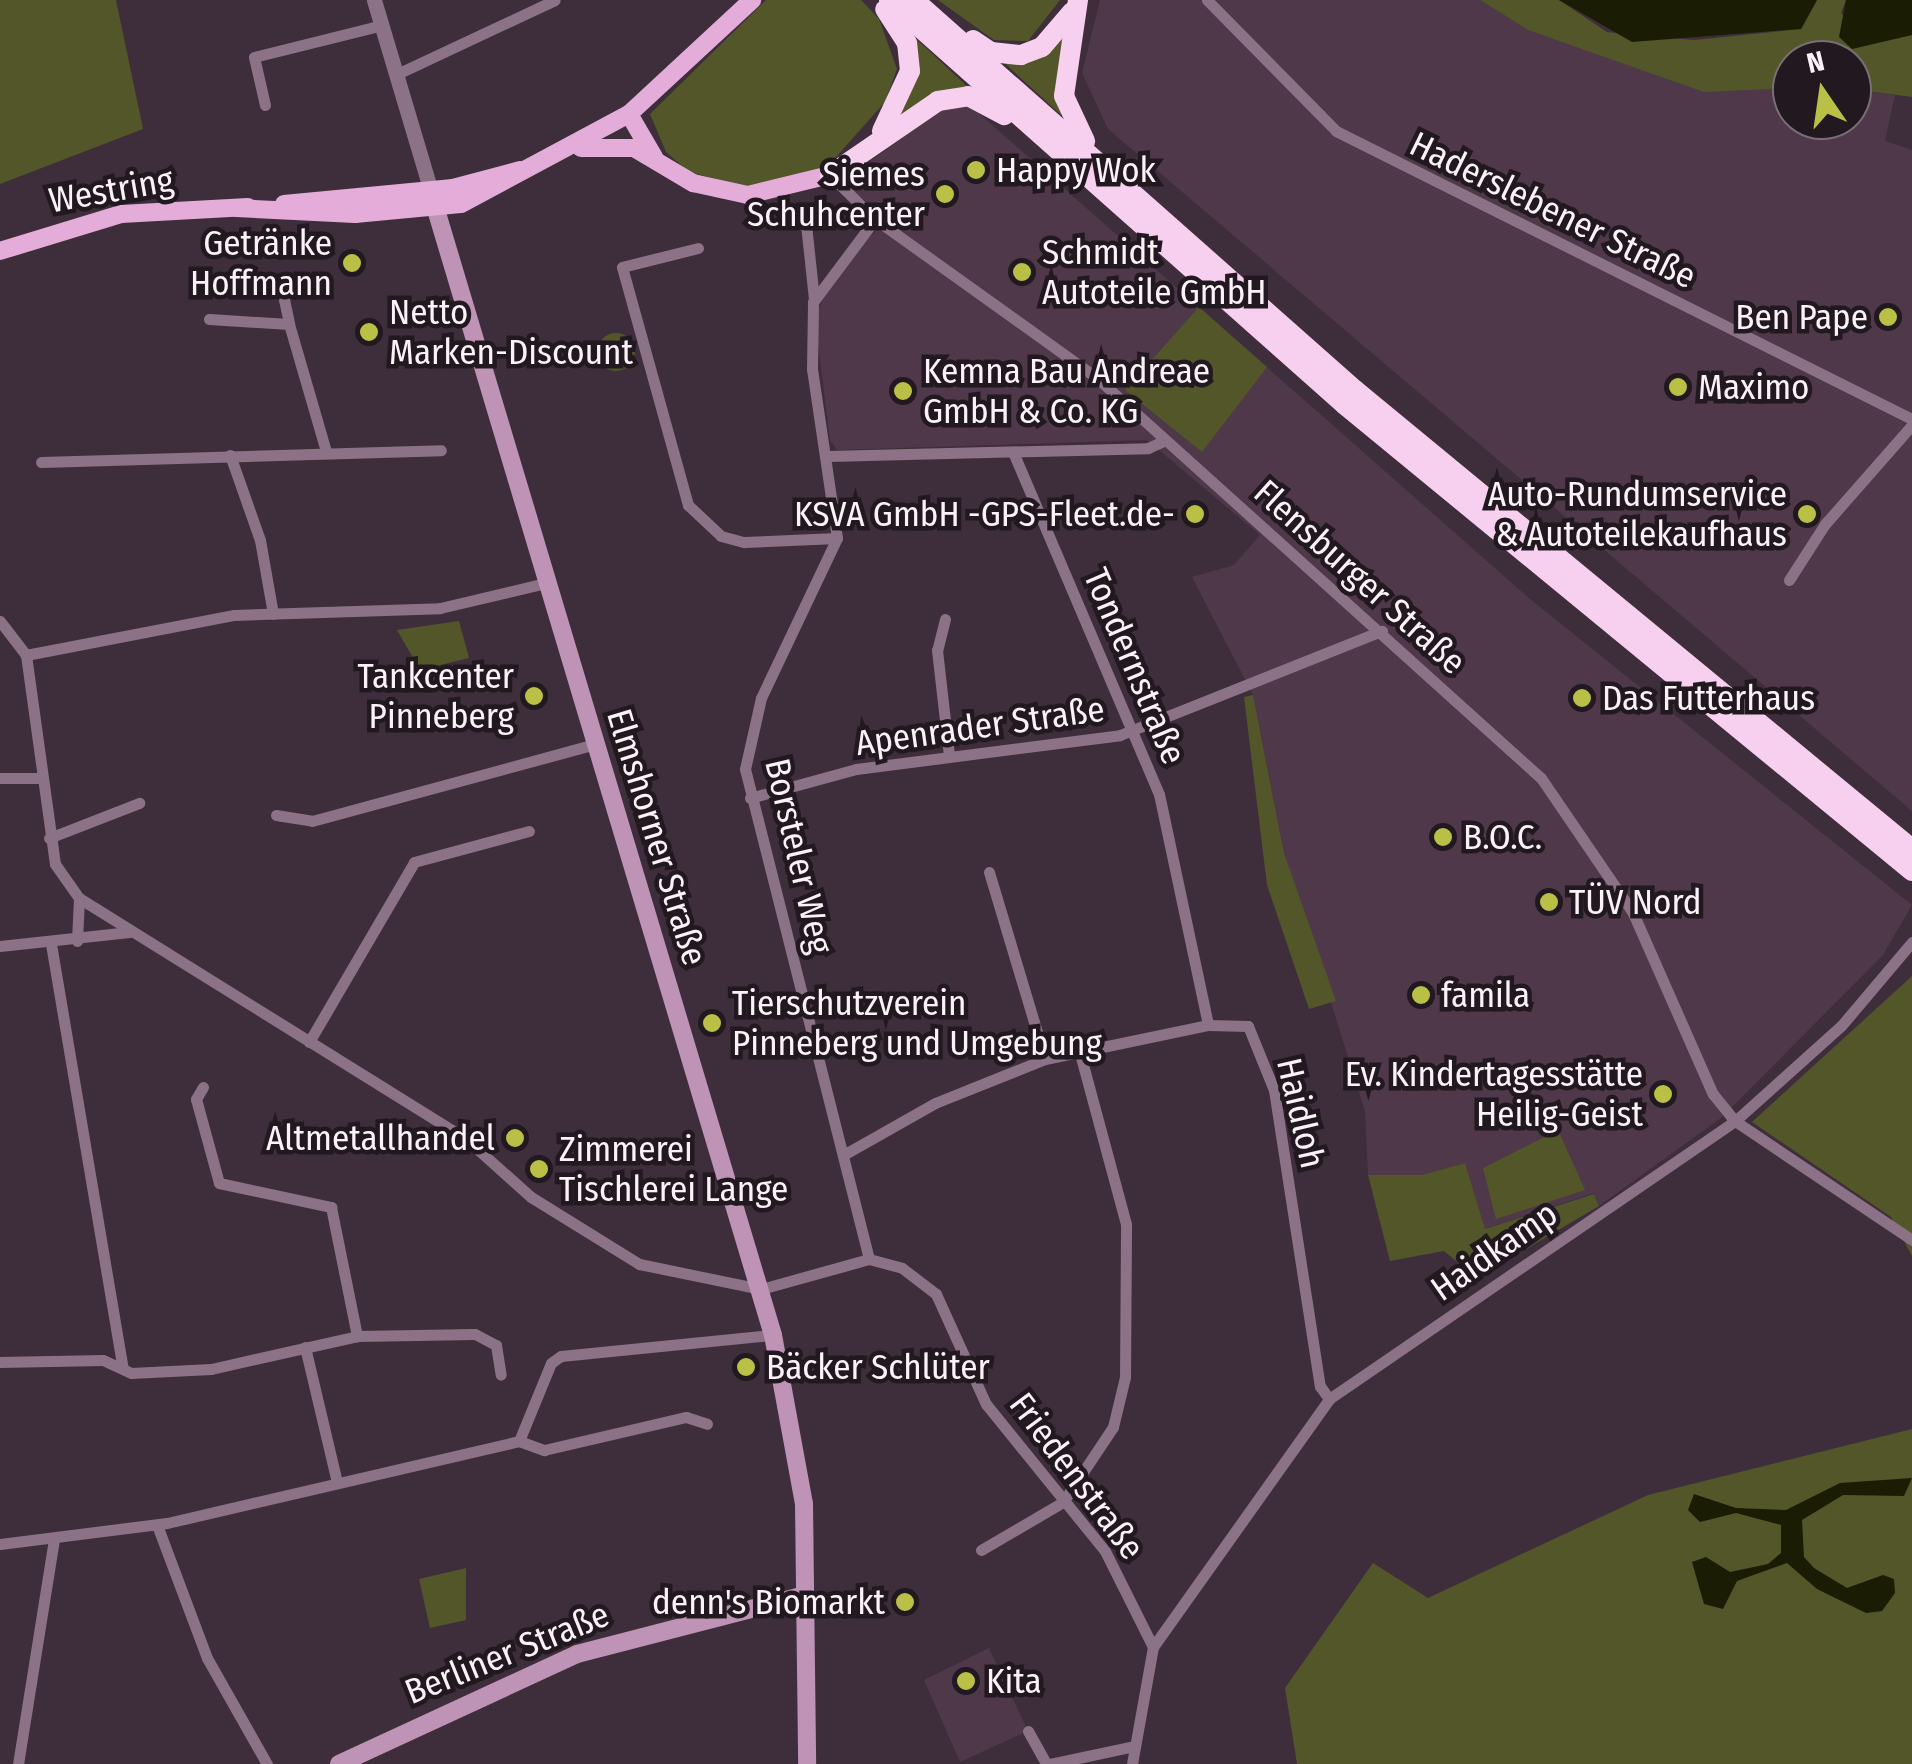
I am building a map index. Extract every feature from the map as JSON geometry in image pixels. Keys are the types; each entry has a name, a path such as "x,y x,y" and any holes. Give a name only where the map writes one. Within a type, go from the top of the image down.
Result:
{"highway":[{"path":"872,144 896,112 910,71 907,43 878,0"},
{"path":"889,0 1464,506 1912,871"},
{"path":"916,1 991,52 1022,55 1060,32 1078,1"},
{"path":"916,1 1131,196 1518,529 1912,848"},
{"path":"1078,1 1064,70 1066,112 1131,196"},
{"path":"830,174 872,144 954,96 1025,123"}],"main road":[{"path":"436,208 548,162 622,119 752,0"},
{"path":"622,119 634,148"},
{"path":"622,119 654,158"},
{"path":"572,150 634,148 693,182 748,196 830,174"},
{"name":"Westring","path":"0,251 121,214 236,208 430,188 548,162"},
{"name":"Elmshorner Straße","path":"430,188 773,1335 800,1459 806,1764"},
{"name":"Westring","path":"236,208 270,214 436,208"},
{"name":"Berliner Straße","path":"339,1764 524,1675 705,1617 805,1595"}],"street":[{"name":"Elmshorner Straße","path":"374,0 430,188"},
{"path":"397,74 555,0"},
{"name":"Haderslebener Straße","path":"1207,0 1336,132 1912,422 1824,524 1789,580"},
{"path":"265,104 254,56 382,25"},
{"name":"Flensburger Straße","path":"830,174 875,218 1096,378 1382,631 1541,778 1579,824 1633,913 1713,1094 1735,1121"},
{"name":"Borsteler Weg","path":"806,216 814,299 812,369 828,456 836,538 751,726 750,798 869,1258"},
{"path":"814,299 875,218"},
{"path":"698,248 622,266 688,505 721,536 744,542 836,538"},
{"path":"282,290 326,451"},
{"path":"209,319 289,324"},
{"path":"828,456 1013,452 1164,440"},
{"path":"42,462 441,450"},
{"name":"Tondernstraße","path":"1013,452 1133,730 1169,832 1208,1026"},
{"path":"230,455 260,540 273,614"},
{"path":"26,655 139,639 188,622 273,614 440,608 546,583"},
{"path":"945,619 937,650 949,756"},
{"path":"0,621 26,655 49,838 59,872 79,898 465,1138 531,1197 639,1264 761,1289 869,1258"},
{"name":"Apenrader Straße","path":"750,798 949,756 1133,730 1382,631"},
{"path":"276,815 312,821 595,744"},
{"path":"0,778 41,778"},
{"path":"49,838 139,803"},
{"path":"309,1042 414,862 529,832"},
{"path":"989,872 1045,1059"},
{"path":"77,942 79,898"},
{"path":"0,946 77,942 129,932"},
{"name":"Haidkamp","path":"1153,1647 1329,1399 1735,1121 1841,1026 1912,942"},
{"path":"52,944 124,1368"},
{"name":"Haidloh","path":"845,1154 935,1103 1045,1059 1208,1026 1248,1026 1274,1090 1320,1386 1329,1399"},
{"path":"981,1550 1063,1502 1114,1427 1130,1328 1120,1183 1079,1050"},
{"path":"204,1086 196,1099 219,1183 331,1207 356,1336"},
{"path":"1735,1121 1912,1240"},
{"name":"Friedenstraße","path":"869,1258 902,1268 936,1294 986,1404 1105,1551 1153,1647"},
{"path":"518,1441 551,1363 562,1356 773,1335"},
{"path":"0,1362 102,1360 124,1368 211,1369 356,1336 491,1336 501,1375"},
{"path":"305,1347 337,1482"},
{"path":"0,1544 157,1525 518,1441 544,1450 686,1417 707,1424"},
{"path":"157,1525 207,1658 267,1764"},
{"path":"18,1764 54,1538"},
{"path":"1132,1764 1153,1647"},
{"path":"1028,1731 1048,1764 1135,1746"}],"shaded area":[{"path":"1100,0 1480,0 1528,30 1772,83 1772,140 1872,140 1872,92 1895,95 1885,141 1912,150 1912,811 1108,129 1082,73"},
{"path":"1559,0 1817,0 1801,29 1632,42"},
{"path":"1846,0 1912,0 1912,35 1872,44 1872,40 1839,37"},
{"path":"966,102 1530,599 1912,905 1883,955 1721,1118 1599,1206 1594,1193 1484,1229 1465,1163 1422,1175 1368,1175 1365,1111 1284,853 1253,695 1192,577 1234,565 1260,535 1147,440 837,450 830,440 815,320 832,274 888,219 842,182 944,107"},
{"path":"1912,1478 1904,1496 1843,1495 1802,1520 1804,1557 1814,1568 1847,1588 1883,1575 1894,1579 1895,1593 1882,1611 1866,1613 1817,1589 1787,1563 1737,1581 1723,1609 1704,1604 1692,1562 1706,1557 1730,1572 1768,1564 1781,1553 1781,1525 1736,1513 1700,1522 1688,1510 1694,1494 1736,1508 1786,1510 1840,1483"},
{"path":"989,1648 1028,1731 960,1762 924,1680"}],"green space":[{"path":"0,0 116,0 143,129 0,184"},
{"path":"766,0 861,0 879,19 897,69 885,102 828,166 751,188 689,172 666,152 650,114"},
{"path":"938,0 1060,0 1028,41 994,40"},
{"path":"1480,0 1559,0 1607,32 1694,40 1801,29 1817,0 1846,0 1841,13 1864,40 1772,40 1772,89 1704,92 1528,30"},
{"path":"1068,25 1063,113 1061,115 999,58"},
{"path":"912,35 968,87 935,93 901,114"},
{"path":"1912,35 1912,97 1872,92 1872,41"},
{"path":"1199,307 1267,367 1202,452 1125,390"},
{"path":"616,333 629,339 635,352 629,365 616,371 603,365 597,352 603,339"},
{"path":"459,621 469,658 420,670 397,630"},
{"path":"1253,695 1284,853 1336,1001 1309,1009 1267,885 1244,697"},
{"path":"1912,976 1912,1256 1891,1217 1752,1122"},
{"path":"1558,1130 1585,1190 1496,1219 1483,1168"},
{"path":"1465,1163 1485,1229 1594,1194 1599,1206 1477,1278 1444,1251 1390,1261 1368,1175 1422,1175"},
{"path":"1912,1429 1912,1764 1297,1764 1285,1688 1373,1563 1428,1598 1648,1495"},
{"path":"466,1568 466,1620 430,1628 419,1579"}],"place":[{"name":"Happy Wok","path":"976,170"},
{"name":"Siemes Schuhcenter","path":"945,194"},
{"name":"Getränke Hoffmann","path":"352,263"},
{"name":"Schmidt Autoteile GmbH","path":"1022,272"},
{"name":"Ben Pape","path":"1888,317"},
{"name":"Netto Marken-Discount","path":"369,332"},
{"name":"Maximo","path":"1678,387"},
{"name":"Kemna Bau Andreae GmbH & Co. KG","path":"903,391"},
{"name":"KSVA GmbH -GPS-Fleet.de-","path":"1195,514"},
{"name":"Auto-Rundumservice & Autoteilekaufhaus","path":"1807,514"},
{"name":"Tankcenter Pinneberg","path":"534,696"},
{"name":"Das Futterhaus","path":"1582,698"},
{"name":"B.O.C.","path":"1443,837"},
{"name":"TÜV Nord","path":"1549,902"},
{"name":"famila","path":"1421,995"},
{"name":"Tierschutzverein Pinneberg und Umgebung","path":"712,1023"},
{"name":"Ev. Kindertagesstätte Heilig-Geist","path":"1663,1094"},
{"name":"Altmetallhandel","path":"515,1138"},
{"name":"Zimmerei Tischlerei Lange","path":"539,1169"},
{"name":"Bäcker Schlüter","path":"746,1367"},
{"name":"denn's Biomarkt","path":"905,1602"},
{"name":"Kita","path":"966,1681"}]}
